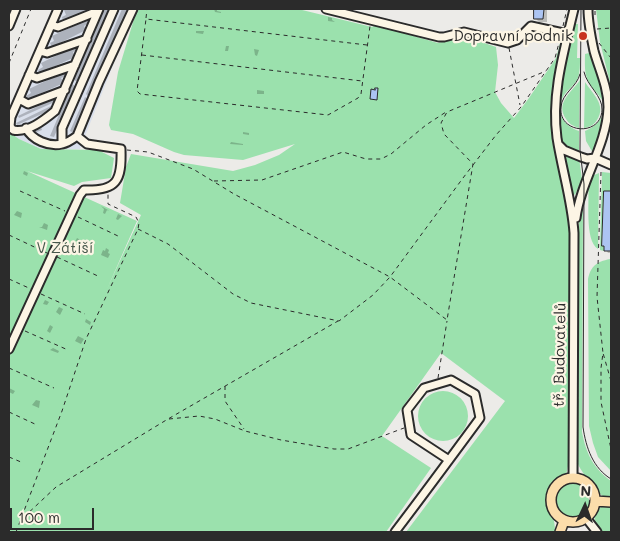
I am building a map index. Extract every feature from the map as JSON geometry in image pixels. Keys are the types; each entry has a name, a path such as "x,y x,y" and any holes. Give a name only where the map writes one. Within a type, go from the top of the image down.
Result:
{"main road":[{"path":"572,478 584,481 589,485 595,495 595,501 593,511 586,518 576,522 564,521 552,508 551,496 553,490 561,481 572,478"},
{"path":"595,501 611,502"},
{"path":"560,532 564,521"}],"street":[{"path":"9,26 16,9"},
{"path":"58,9 11,116 10,126 12,130 17,131 41,122 55,111 99,10"},
{"path":"62,144 62,128 114,9"},
{"path":"26,128 29,135 51,145 62,144 78,136 99,82 133,9"},
{"path":"326,9 439,37 464,32 508,42 517,40 531,26 565,34"},
{"name":"tř. Budovatelů","path":"572,478 574,233 571,205 558,144 556,104 565,34 574,9"},
{"name":"tř. Budovatelů","path":"574,233 580,198 603,131 608,107 609,90 594,50 588,9"},
{"path":"51,25 58,27 99,10"},
{"path":"40,51 47,53 86,39"},
{"path":"29,75 37,78 75,65"},
{"path":"18,99 28,104 65,90"},
{"path":"603,131 611,128"},
{"path":"9,349 80,195 84,190 102,190 110,187 117,181 122,159 121,149 87,144 78,136"},
{"path":"558,144 564,150 581,157 587,159 594,158 611,165"},
{"path":"396,532 480,418 475,394 451,380 424,388 407,410 408,427 411,434 449,460"},
{"path":"586,518 597,532"}],"path":[{"path":"9,63 32,9"},
{"path":"147,9 137,90 140,94 328,115 358,98 361,94 370,26"},
{"path":"22,518 56,487 168,419 338,321 373,295 390,277 496,135 521,107 555,58 565,34 566,9"},
{"path":"595,9 595,15"},
{"path":"146,19 367,45"},
{"path":"597,36 596,28 611,28"},
{"path":"508,42 521,107"},
{"path":"601,51 599,42 611,58"},
{"path":"141,55 362,81"},
{"path":"212,181 262,180 344,152 366,159 380,159 391,154 426,125 447,112 546,71"},
{"path":"447,112 441,123 444,134 474,164"},
{"path":"121,149 148,152 193,169 234,194 390,277 447,320"},
{"path":"438,383 474,164"},
{"path":"601,172 598,297 603,353 611,381"},
{"path":"17,531 62,411 86,339 138,230 139,223 136,217 108,204 107,198 110,187"},
{"path":"138,230 168,244 233,294 251,303 338,321"},
{"path":"9,279 85,314"},
{"path":"18,328 68,350"},
{"path":"603,353 600,368 601,402 611,449"},
{"path":"9,368 54,388"},
{"path":"225,386 225,401 245,431"},
{"path":"9,412 37,425"},
{"path":"168,419 199,416 281,440 325,448 348,449 408,427"},
{"path":"9,457 21,462"}],"shaded area":[{"path":"53,9 135,9 80,149 41,149 9,132 9,108"}],"green space":[{"name":"V Zátiší","path":"137,9 298,9 372,27 376,25 438,43 464,36 496,47 498,65 495,92 501,103 514,118 556,58 562,36 565,34 558,62 552,111 555,142 570,233 568,466 566,475 551,487 549,494 555,532 406,532 505,401 441,353 382,436 431,468 386,532 9,532 9,132 41,149 98,150 114,158 111,178 82,182 74,186 27,171 137,221 107,289 141,215 120,203 126,167 131,154 233,171 255,165 279,155 295,144 243,160 184,155 133,134 111,130 109,125 118,72"},
{"path":"596,9 611,9 611,87 600,42"},
{"path":"574,24 578,24 577,58 580,58 579,73 577,81 560,103 560,113 569,126 579,131 579,155 563,143 559,126 559,113 561,90"},
{"path":"588,46 591,46 597,64 605,100 603,123 593,153 586,141 585,131 601,119 604,105 587,78 585,54 589,53"},
{"path":"580,80 579,128 567,121 562,108 566,98"},
{"path":"585,82 599,104 600,115 595,123 584,128"},
{"path":"565,154 579,158 582,179 575,195 572,193"},
{"path":"602,172 611,173 611,191 604,191 602,245 604,246 604,251 600,250"},
{"path":"599,173 598,249 591,237 589,228 588,183 592,176"},
{"path":"583,199 582,432 591,459 599,471 611,481 611,497 603,496 597,491 578,464 579,219"},
{"path":"610,259 611,471 598,457 589,426 588,279 595,265"},
{"path":"438,391 448,391 461,398 468,411 468,421 461,434 448,441 438,441 429,437 422,430 418,421 418,411 422,402 429,395"},
{"path":"574,481 586,487 592,499 586,511 574,517 562,511 556,499 562,487"},
{"path":"611,506 611,532 602,532 595,523 594,514 601,507"}],"building":[{"path":"534,9 544,9 543,19 534,19"},
{"path":"375,88 378,88 377,100 370,99 371,89 375,90"},
{"path":"604,191 611,191 611,251 604,251 604,246 602,246"}],"tram line":[{"path":"581,9 580,150 584,184 583,427 591,457 599,469 611,479"},
{"path":"580,74 576,83 564,98 561,107 562,116 566,123 580,129 595,125 600,119 602,110 600,100 584,72"}],"place":[{"name":"Dopravní podnik","path":"583,36"}]}
